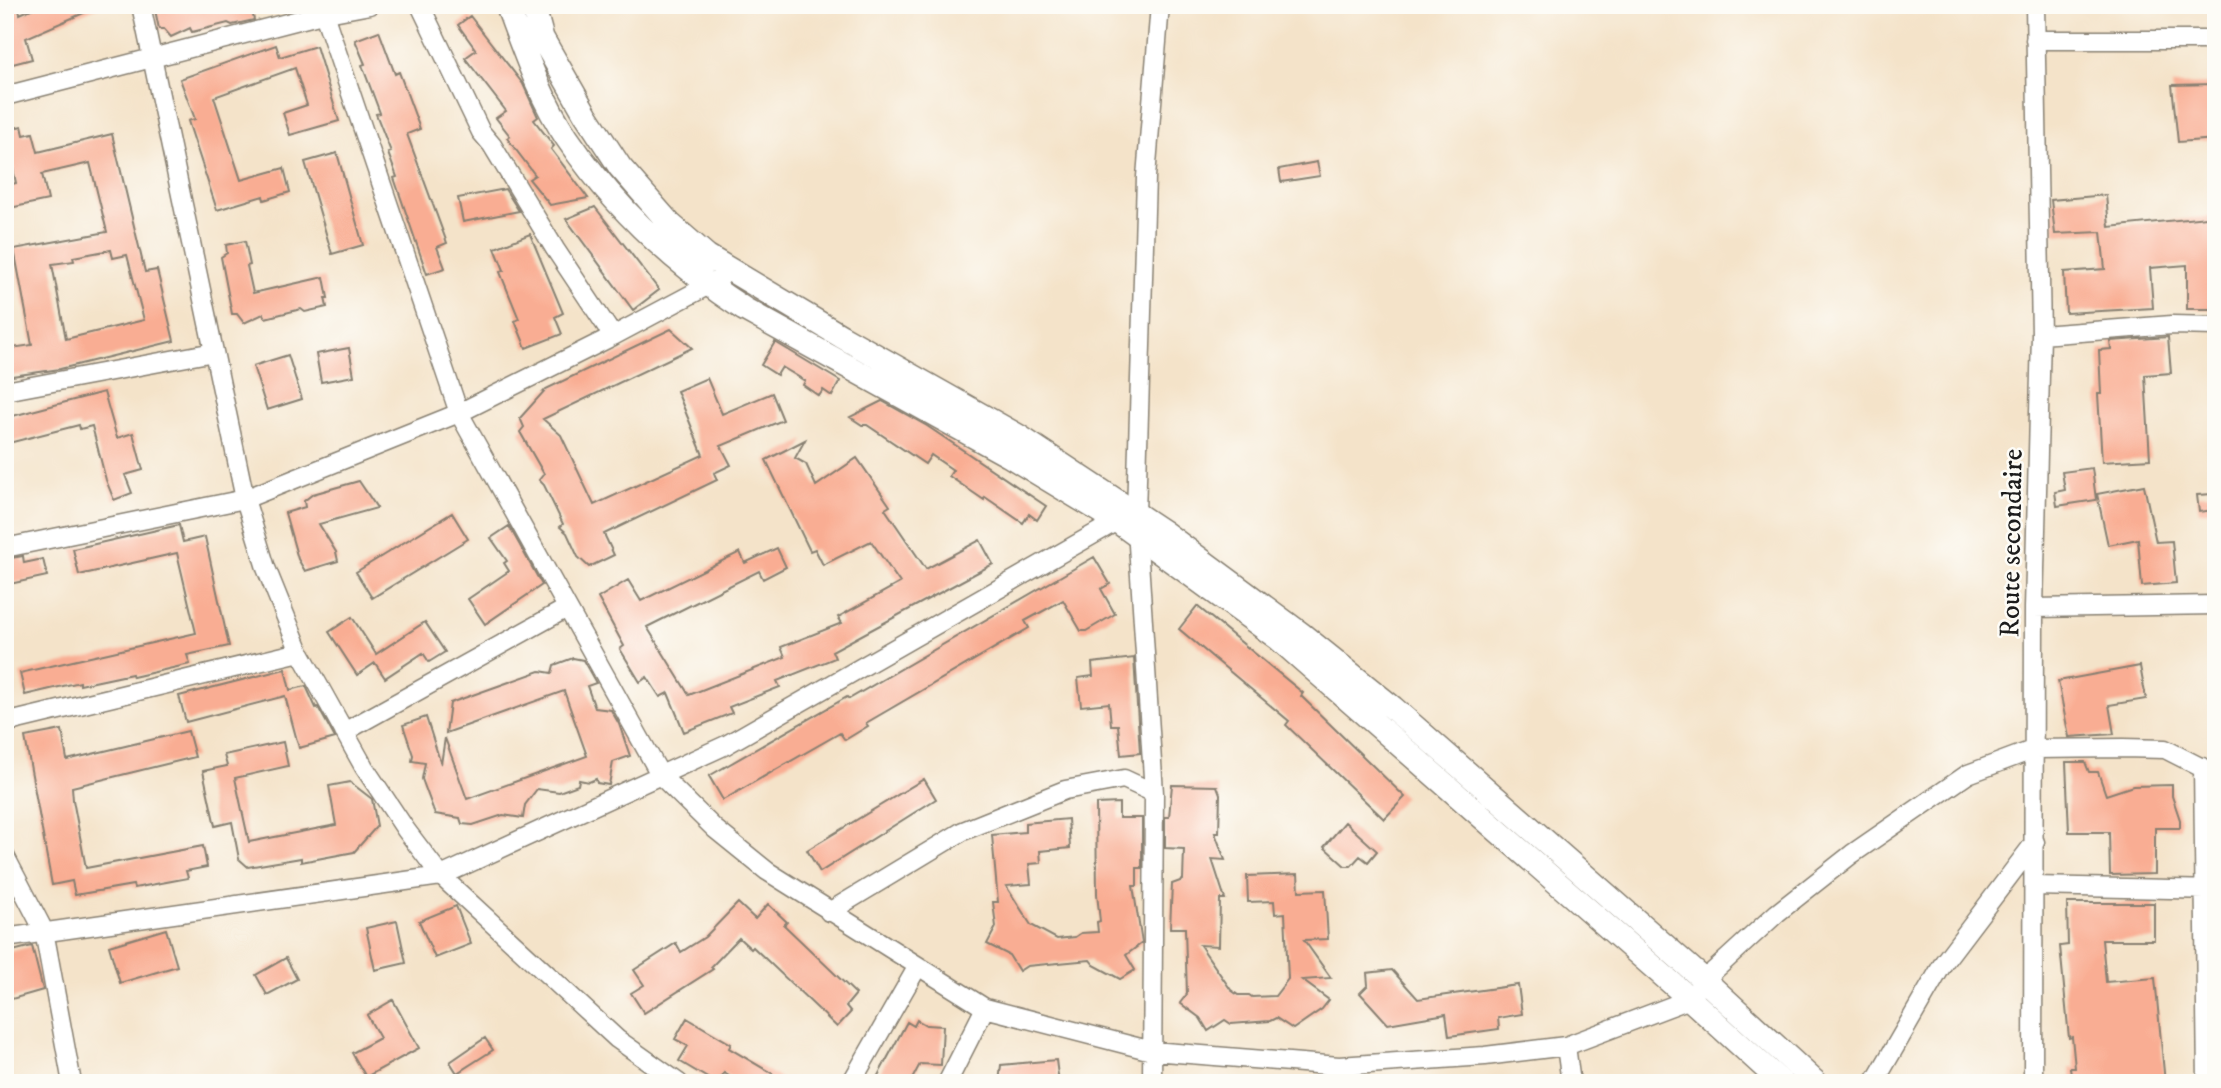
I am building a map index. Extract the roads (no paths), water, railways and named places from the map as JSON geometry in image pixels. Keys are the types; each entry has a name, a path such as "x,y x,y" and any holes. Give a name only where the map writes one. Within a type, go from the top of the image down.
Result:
{"street":[{"path":"141,5 245,499 266,568 300,652 344,732 406,830 441,876 617,1039 679,1083"},
{"path":"5,96 153,60 321,10 370,5"},
{"path":"420,5 481,132 492,145 555,249 613,336"},
{"path":"507,5 536,77 566,136 606,189 662,247 709,286 744,309 1131,524 1301,634 1393,708 1697,989 1780,1082 1794,1062"},
{"path":"533,5 542,38 586,115 620,167 670,224 707,256 841,336 1020,437 1131,524"},
{"path":"1152,1083 1154,793 1131,524 1146,177 1160,5"},
{"name":"Route secondaire","path":"2033,1083 2034,608 2041,335 2035,5"},
{"path":"321,10 458,414 661,776 715,829 767,872 985,1008 1152,1051 1339,1074 1566,1046 1697,989 1777,913 1863,847 1968,774 2035,749 2165,749 2209,771 2207,1083"},
{"path":"2035,40 2216,40"},
{"path":"5,548 245,499 458,414 709,286 732,271"},
{"path":"2041,335 2172,325 2216,326"},
{"path":"5,391 214,352"},
{"path":"5,937 441,876 726,745 1131,524"},
{"path":"2034,608 2216,606"},
{"path":"344,732 567,608"},
{"path":"5,723 300,652"},
{"path":"829,912 962,831 1065,790 1124,779 1154,793"},
{"path":"1874,1083 1944,962 2035,842"},
{"path":"5,856 44,931 72,1083"},
{"path":"2034,886 2210,890"},
{"path":"851,1083 918,966"},
{"path":"1697,989 1794,1062 1816,1083"},
{"path":"947,1083 985,1008"},
{"path":"1566,1046 1572,1083"}]}
